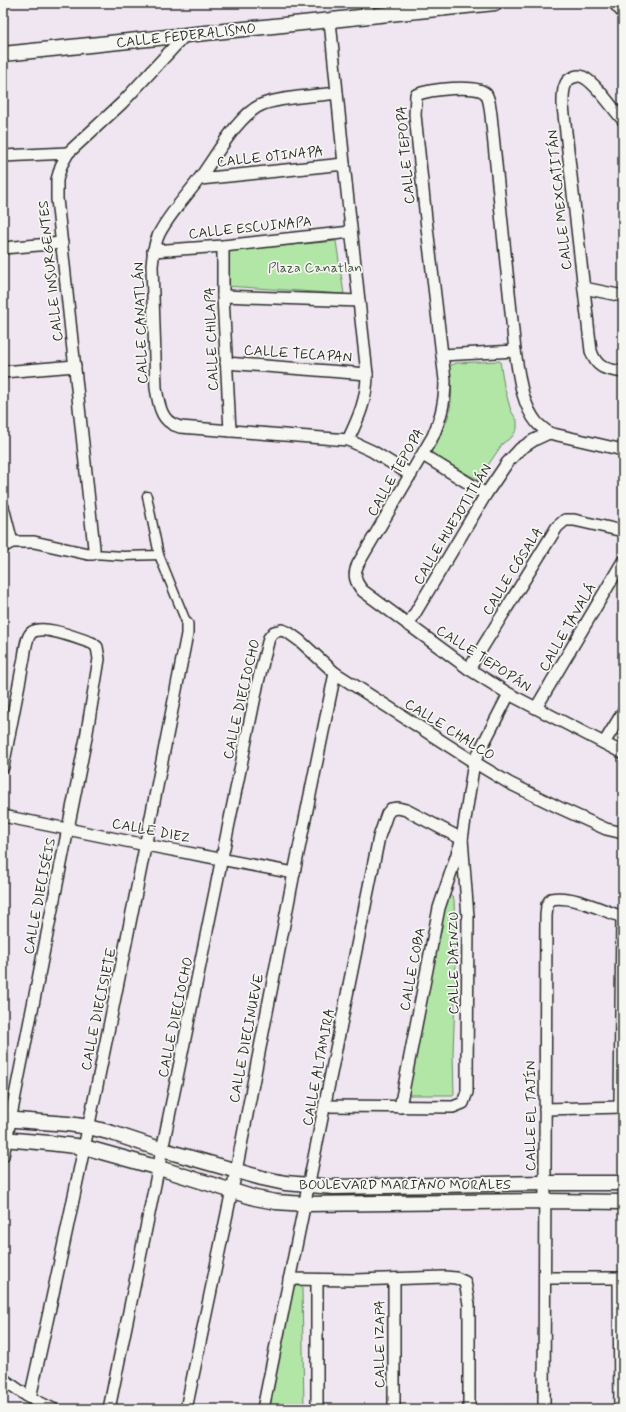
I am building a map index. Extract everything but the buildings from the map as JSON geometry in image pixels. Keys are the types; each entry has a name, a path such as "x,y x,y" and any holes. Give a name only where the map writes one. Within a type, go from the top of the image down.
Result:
{"street":[{"name":"CALLE FEDERALISMO","path":"3,54 186,34 330,21 368,10 495,3"},
{"path":"616,3 623,11"},
{"path":"330,21 367,374 367,386 364,402 348,440"},
{"name":"CALLE INSURGENTES","path":"93,554 94,548 57,199 57,180 61,166 68,153 122,103 186,34"},
{"name":"CALLE MEXCATITÁN","path":"623,120 593,84 582,76 576,76 569,79 565,85 563,93 563,106 589,337 594,361 601,366 623,372"},
{"name":"CALLE TEPOPA","path":"358,564 434,436 441,418 445,399 446,380 415,115 416,95 456,89 482,91 486,94 489,105 515,351 525,400 537,423 549,434"},
{"name":"CALLE CANATLÁN","path":"337,93 277,101 262,105 250,112 239,123 200,179 168,219 159,235 153,251 153,308 156,388 164,416 171,424 180,427 348,440 372,451 411,475"},
{"path":"3,156 68,153"},
{"name":"CALLE OTINAPA","path":"200,179 344,164"},
{"name":"CALLE ESCUINAPA","path":"153,251 223,246 351,232"},
{"path":"3,248 62,243"},
{"name":"CALLE CHILAPA","path":"223,246 223,296 230,431"},
{"path":"584,288 623,296"},
{"path":"223,296 359,301"},
{"path":"442,355 515,351"},
{"name":"CALLE TECAPAN","path":"226,363 367,374"},
{"path":"3,372 75,366"},
{"path":"549,434 623,450"},
{"name":"CALLE HUEJOTITLÁN","path":"408,625 486,494 507,463 520,449 534,440 549,434"},
{"path":"423,454 486,494"},
{"path":"147,496 159,555 188,624"},
{"path":"3,508 7,545 34,542 88,554 124,556 159,555"},
{"name":"CALLE CÓSALA","path":"469,669 557,527 565,520 574,520 623,531"},
{"name":"CALLE TAVALÁ","path":"536,708 623,561"},
{"name":"CALLE TEPOPÁN","path":"358,564 355,571 355,578 363,591 469,669 509,694 623,753"},
{"name":"CALLE DIECISIETE","path":"30,1398 89,1127 146,845 188,624"},
{"name":"CALLE DIECISÉIS","path":"3,767 27,642 30,634 36,630 46,630 92,643 97,648 99,653 98,669 68,829 6,1119 3,1156"},
{"name":"CALLE CHALCO","path":"274,632 282,630 290,633 335,673 509,783 606,829 623,834"},
{"name":"CALLE DIECIOCHO","path":"109,1409 265,650 269,638 274,632"},
{"name":"CALLE DIECINUEVE","path":"186,1409 236,1171 294,873 335,673"},
{"name":"CALLE DAINZU","path":"325,1106 453,1107 463,1102 467,1092 468,917 462,839 474,762 509,694"},
{"path":"604,743 623,712"},
{"name":"CALLE ALTAMIRA","path":"263,1409 380,837 387,814 392,809 398,808 406,810 462,839"},
{"name":"CALLE DIEZ","path":"3,816 294,873"},
{"name":"CALLE COBA","path":"400,1107 439,908 462,839"},
{"name":"CALLE EL TAJÍN","path":"544,1409 547,905 551,899 568,899 623,916"},
{"path":"545,1109 622,1107 623,916"},
{"name":"BOULEVARD MARIANO MORALES","path":"6,1119 89,1127 236,1171 285,1183 309,1186 341,1187 623,1183"},
{"name":"BOULEVARD MARIANO MORALES","path":"5,1140 49,1142 84,1147 159,1168 231,1191 269,1200 305,1204 545,1201 623,1202"},
{"path":"289,1279 456,1278 465,1282 469,1304 469,1409"},
{"path":"545,1278 621,1278 620,1409"},
{"name":"CALLE IZAPA","path":"394,1279 394,1409"},
{"path":"317,1280 317,1409"},
{"path":"3,1379 30,1398 53,1409"}],"green space":[{"name":"Plaza Canatlan","path":"336,241 344,294 226,286 228,251"},
{"path":"500,361 504,386 511,411 517,420 517,429 512,437 503,443 478,480 430,453 448,418 450,411 452,388 449,366 457,363"},
{"path":"448,893 454,899 456,971 453,1053 454,1095 407,1095 441,917"},
{"path":"291,1284 302,1287 304,1409 266,1409"},
{"path":"525,1405 525,1409 475,1409 475,1406"}]}
